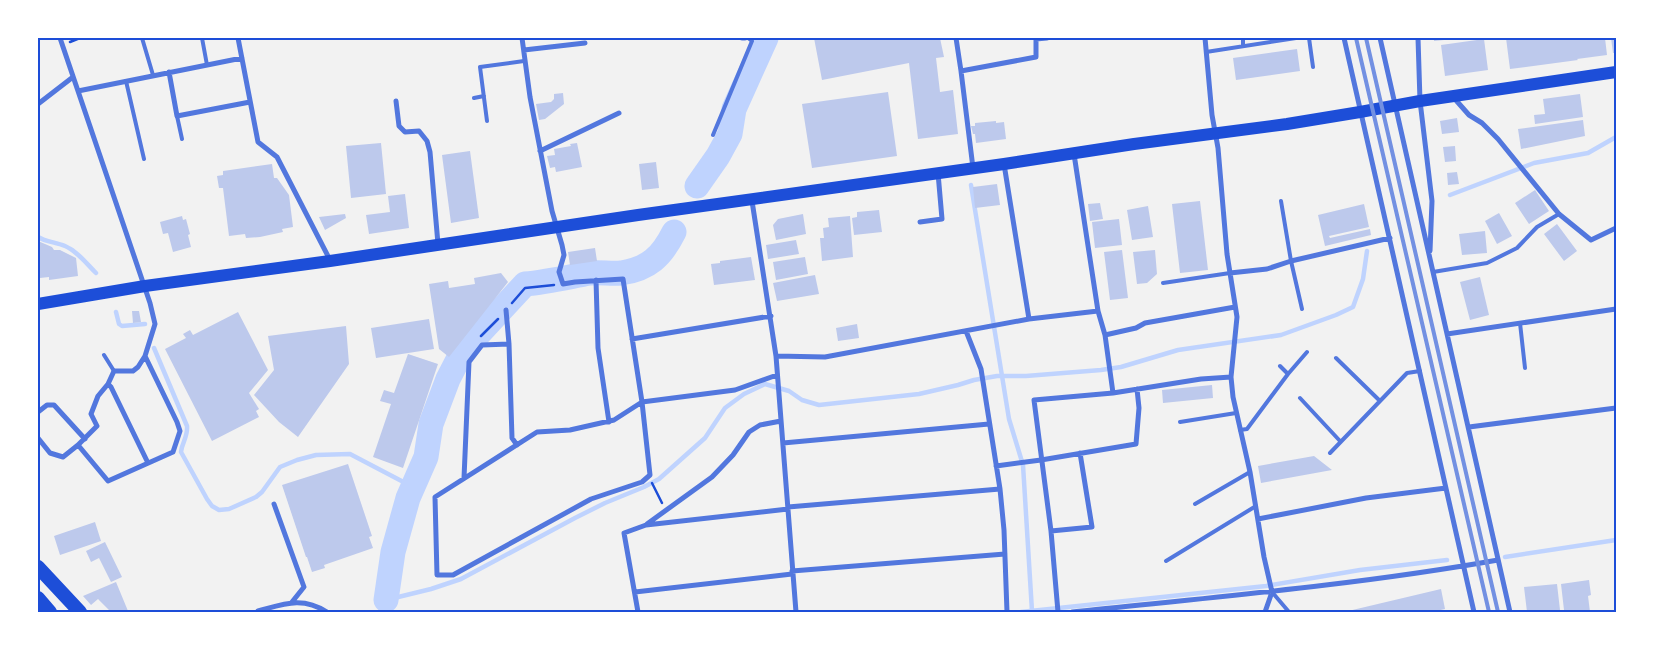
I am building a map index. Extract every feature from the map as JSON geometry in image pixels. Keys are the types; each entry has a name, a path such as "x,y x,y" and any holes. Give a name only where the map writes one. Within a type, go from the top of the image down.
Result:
{"highway":[{"path":"38,567 80,612"},
{"path":"38,598 50,612"}],"main road":[{"path":"38,304 145,286 1360,112 1420,101 1616,72"}],"street":[{"path":"38,438 50,453 63,457 85,439 97,426 92,414 98,396 108,384 114,371 133,371 138,367 145,356 155,324 145,286 60,38"},
{"path":"238,38 258,142 278,157 330,261"},
{"path":"522,38 524,61 540,151 556,228 564,255 559,272 563,284 623,279 642,402 650,474 642,482 591,499 453,574 437,575 435,497 537,432 570,430 610,422 642,402 735,390 777,375"},
{"path":"956,38 973,168"},
{"path":"961,71 1036,57 1036,38 1047,38"},
{"path":"1205,38 1214,133 1218,148 1230,272 1237,317 1231,377 1233,397 1250,472 1264,557 1272,592 1266,612"},
{"path":"1344,38 1474,612"},
{"path":"1380,38 1510,612"},
{"path":"1418,38 1420,101 1432,201 1430,258"},
{"path":"524,50 585,43"},
{"path":"78,91 242,58"},
{"path":"169,72 177,116 250,102"},
{"path":"38,104 73,77"},
{"path":"1453,96 1469,115 1482,123 1520,164 1560,214 1591,240 1616,228"},
{"path":"396,101 399,126 405,132 419,131 428,142 438,244"},
{"path":"540,151 619,114"},
{"path":"1074,152 1098,311 1105,335 1113,393"},
{"path":"1004,164 1029,319"},
{"path":"920,222 942,219 938,173"},
{"path":"752,200 776,356 796,612"},
{"path":"1230,272 1267,269 1291,261 1390,238"},
{"path":"596,280 598,348 610,422"},
{"path":"1105,335 1136,328 1145,323 1235,307"},
{"path":"506,310 512,438 517,445"},
{"path":"1447,334 1616,310"},
{"path":"776,356 825,357 1029,319 1098,311"},
{"path":"632,339 771,316"},
{"path":"966,331 981,369 1000,490 1007,612"},
{"path":"464,478 469,362 482,345 509,344"},
{"path":"78,445 108,481 173,452 180,431 145,356"},
{"path":"1058,612 1034,400 1113,393 1201,379 1231,377"},
{"path":"108,384 148,463"},
{"path":"996,466 1136,444 1139,408 1137,389"},
{"path":"38,412 47,405 54,405 85,439"},
{"path":"1469,427 1616,408"},
{"path":"646,524 712,477 733,455 749,432 760,425 781,421"},
{"path":"783,443 990,424"},
{"path":"1050,531 1092,527 1080,453"},
{"path":"1258,519 1366,498 1446,488"},
{"path":"638,612 624,532 646,524 788,508 1000,490"},
{"path":"274,504 304,587 292,602"},
{"path":"635,592 792,573 1005,554"},
{"path":"1072,612 1272,592 1498,560"},
{"path":"258,611 292,602 316,605 327,612"}],"lane":[{"path":"142,38 153,75"},
{"path":"202,38 207,65"},
{"path":"713,135 752,41 745,38"},
{"path":"1242,38 1244,46"},
{"path":"1206,52 1296,38"},
{"path":"1309,38 1313,67"},
{"path":"475,68 524,61"},
{"path":"480,67 487,121"},
{"path":"126,81 144,159"},
{"path":"474,98 484,96"},
{"path":"177,116 182,139"},
{"path":"1282,201 1291,261 1302,309"},
{"path":"1433,272 1487,263 1517,248 1537,227 1560,214"},
{"path":"1163,283 1230,272"},
{"path":"1520,323 1526,368"},
{"path":"1240,430 1247,429 1307,352"},
{"path":"104,355 114,371"},
{"path":"1336,358 1380,401"},
{"path":"1280,366 1288,374"},
{"path":"1330,453 1407,373 1420,371"},
{"path":"1300,398 1340,441"},
{"path":"1180,422 1236,413"},
{"path":"1195,504 1250,472"},
{"path":"1166,560 1256,506"},
{"path":"1272,592 1289,612"}],"path":[{"path":"650,474 654,487 666,510"}],"building":[{"path":"814,38 940,38 944,57 936,58 940,92 953,90 958,134 918,139 909,63 822,80"},
{"path":"1434,38 1454,38 1454,39 1434,41"},
{"path":"1506,38 1605,38 1607,55 1510,69"},
{"path":"1611,38 1616,38 1616,53 1613,53"},
{"path":"1484,39 1488,70 1445,76 1441,45"},
{"path":"1297,49 1300,71 1236,80 1233,58"},
{"path":"888,92 897,156 812,168 802,104"},
{"path":"563,93 564,104 545,119 539,120 536,104 551,102 554,99 554,94"},
{"path":"1580,94 1583,117 1535,124 1534,115 1545,114 1543,99"},
{"path":"1457,118 1459,132 1442,134 1440,121"},
{"path":"1583,120 1585,136 1521,149 1518,129"},
{"path":"996,121 996,123 1004,122 1006,139 976,143 975,134 973,134 971,126 975,126 975,123"},
{"path":"381,143 386,194 351,198 346,146"},
{"path":"577,143 582,167 556,172 555,167 550,168 547,156 555,155 554,149"},
{"path":"1455,146 1456,161 1445,162 1443,147"},
{"path":"470,151 479,218 451,223 442,155"},
{"path":"656,162 659,188 642,190 639,164"},
{"path":"272,164 274,178 277,178 289,195 293,227 282,229 283,232 260,237 246,238 245,234 229,236 223,188 219,188 217,176 223,175 223,171"},
{"path":"1457,172 1459,184 1448,185 1447,173"},
{"path":"997,184 1000,205 975,208 973,187"},
{"path":"1535,190 1549,211 1529,224 1515,203"},
{"path":"405,194 409,228 369,234 366,215 390,212 388,196"},
{"path":"1200,201 1208,270 1180,273 1172,204"},
{"path":"1100,203 1103,219 1090,221 1088,204"},
{"path":"1364,204 1369,227 1329,236 1330,238 1370,229 1371,235 1325,246 1318,215"},
{"path":"1148,206 1153,237 1132,240 1127,210"},
{"path":"879,210 882,232 854,235 852,218 857,217 857,212"},
{"path":"1499,213 1512,236 1497,244 1485,221"},
{"path":"345,214 346,218 325,230 319,217"},
{"path":"803,214 806,234 776,240 773,225 778,219"},
{"path":"182,216 183,220 186,219 191,247 173,252 168,233 163,234 160,222"},
{"path":"850,216 853,257 822,261 820,238 824,238 823,228 829,227 828,218"},
{"path":"1119,219 1122,245 1095,248 1092,222"},
{"path":"1557,224 1577,251 1564,261 1544,234"},
{"path":"1485,231 1487,253 1462,255 1459,234"},
{"path":"796,240 799,254 768,259 766,245"},
{"path":"38,241 52,247 54,250 60,250 76,258 78,276 49,280 49,277 40,278"},
{"path":"595,248 597,261 570,265 568,252"},
{"path":"1122,250 1128,298 1110,300 1104,252"},
{"path":"1155,250 1157,274 1147,283 1137,284 1133,252"},
{"path":"751,257 755,280 714,285 711,264"},
{"path":"805,257 808,274 776,280 773,262"},
{"path":"501,273 508,282 449,357 439,349 429,284 448,281 449,288 475,284 474,278"},
{"path":"815,275 819,294 777,301 773,283"},
{"path":"1480,277 1489,315 1470,320 1460,282"},
{"path":"132,311 139,311 141,322 133,323"},
{"path":"238,312 268,370 249,393 259,409 256,411 259,417 212,441 165,349 186,338 183,334 190,330 193,335"},
{"path":"429,319 434,349 376,358 371,328"},
{"path":"857,324 859,338 838,341 836,328"},
{"path":"346,326 349,364 298,437 279,422 254,395 274,370 268,336"},
{"path":"408,354 438,364 403,468 373,457 391,404 380,401 384,390 394,393"},
{"path":"1212,385 1213,398 1163,403 1162,390"},
{"path":"1314,456 1332,470 1261,483 1258,466"},
{"path":"348,464 372,536 369,537 373,548 324,565 325,568 312,572 282,485"},
{"path":"95,522 101,541 60,555 54,536"},
{"path":"105,542 122,577 111,582 99,558 91,562 86,551"},
{"path":"1589,580 1591,595 1588,596 1590,612 1527,612 1524,587 1557,584 1560,610 1564,610 1561,584"},
{"path":"116,582 128,611 126,612 111,612 98,599 91,605 83,596"},
{"path":"1441,589 1445,609 1432,612 1344,612"}],"waterway":[{"path":"697,186 718,156 730,134 734,109 766,38"},
{"path":"1450,195 1534,163 1588,153 1616,137"},
{"path":"971,185 1009,419 1023,465 1032,611"},
{"path":"386,600 393,552 408,498 426,457 431,424 448,379 462,352 525,284 590,273 621,273 631,271 654,260 665,248 674,232"},
{"path":"38,237 74,251 96,273"},
{"path":"380,612 386,600 431,589 461,579 575,518 659,479 705,438 725,408 744,394 765,384 789,391 802,400 819,405 919,394 997,376 1026,376 1121,367 1178,350 1281,335 1353,307 1363,279 1367,251"},
{"path":"116,312 119,324 122,326 145,324"},
{"path":"154,348 187,426 187,433 181,452 207,499 212,506 219,510 229,509 256,497 262,492 280,467 316,455 350,454 413,487"},
{"path":"1505,557 1616,540"},
{"path":"1021,612 1266,586 1360,570 1447,560"}],"railway":[{"path":"1356,38 1489,612"},
{"path":"1366,38 1498,612"}]}
